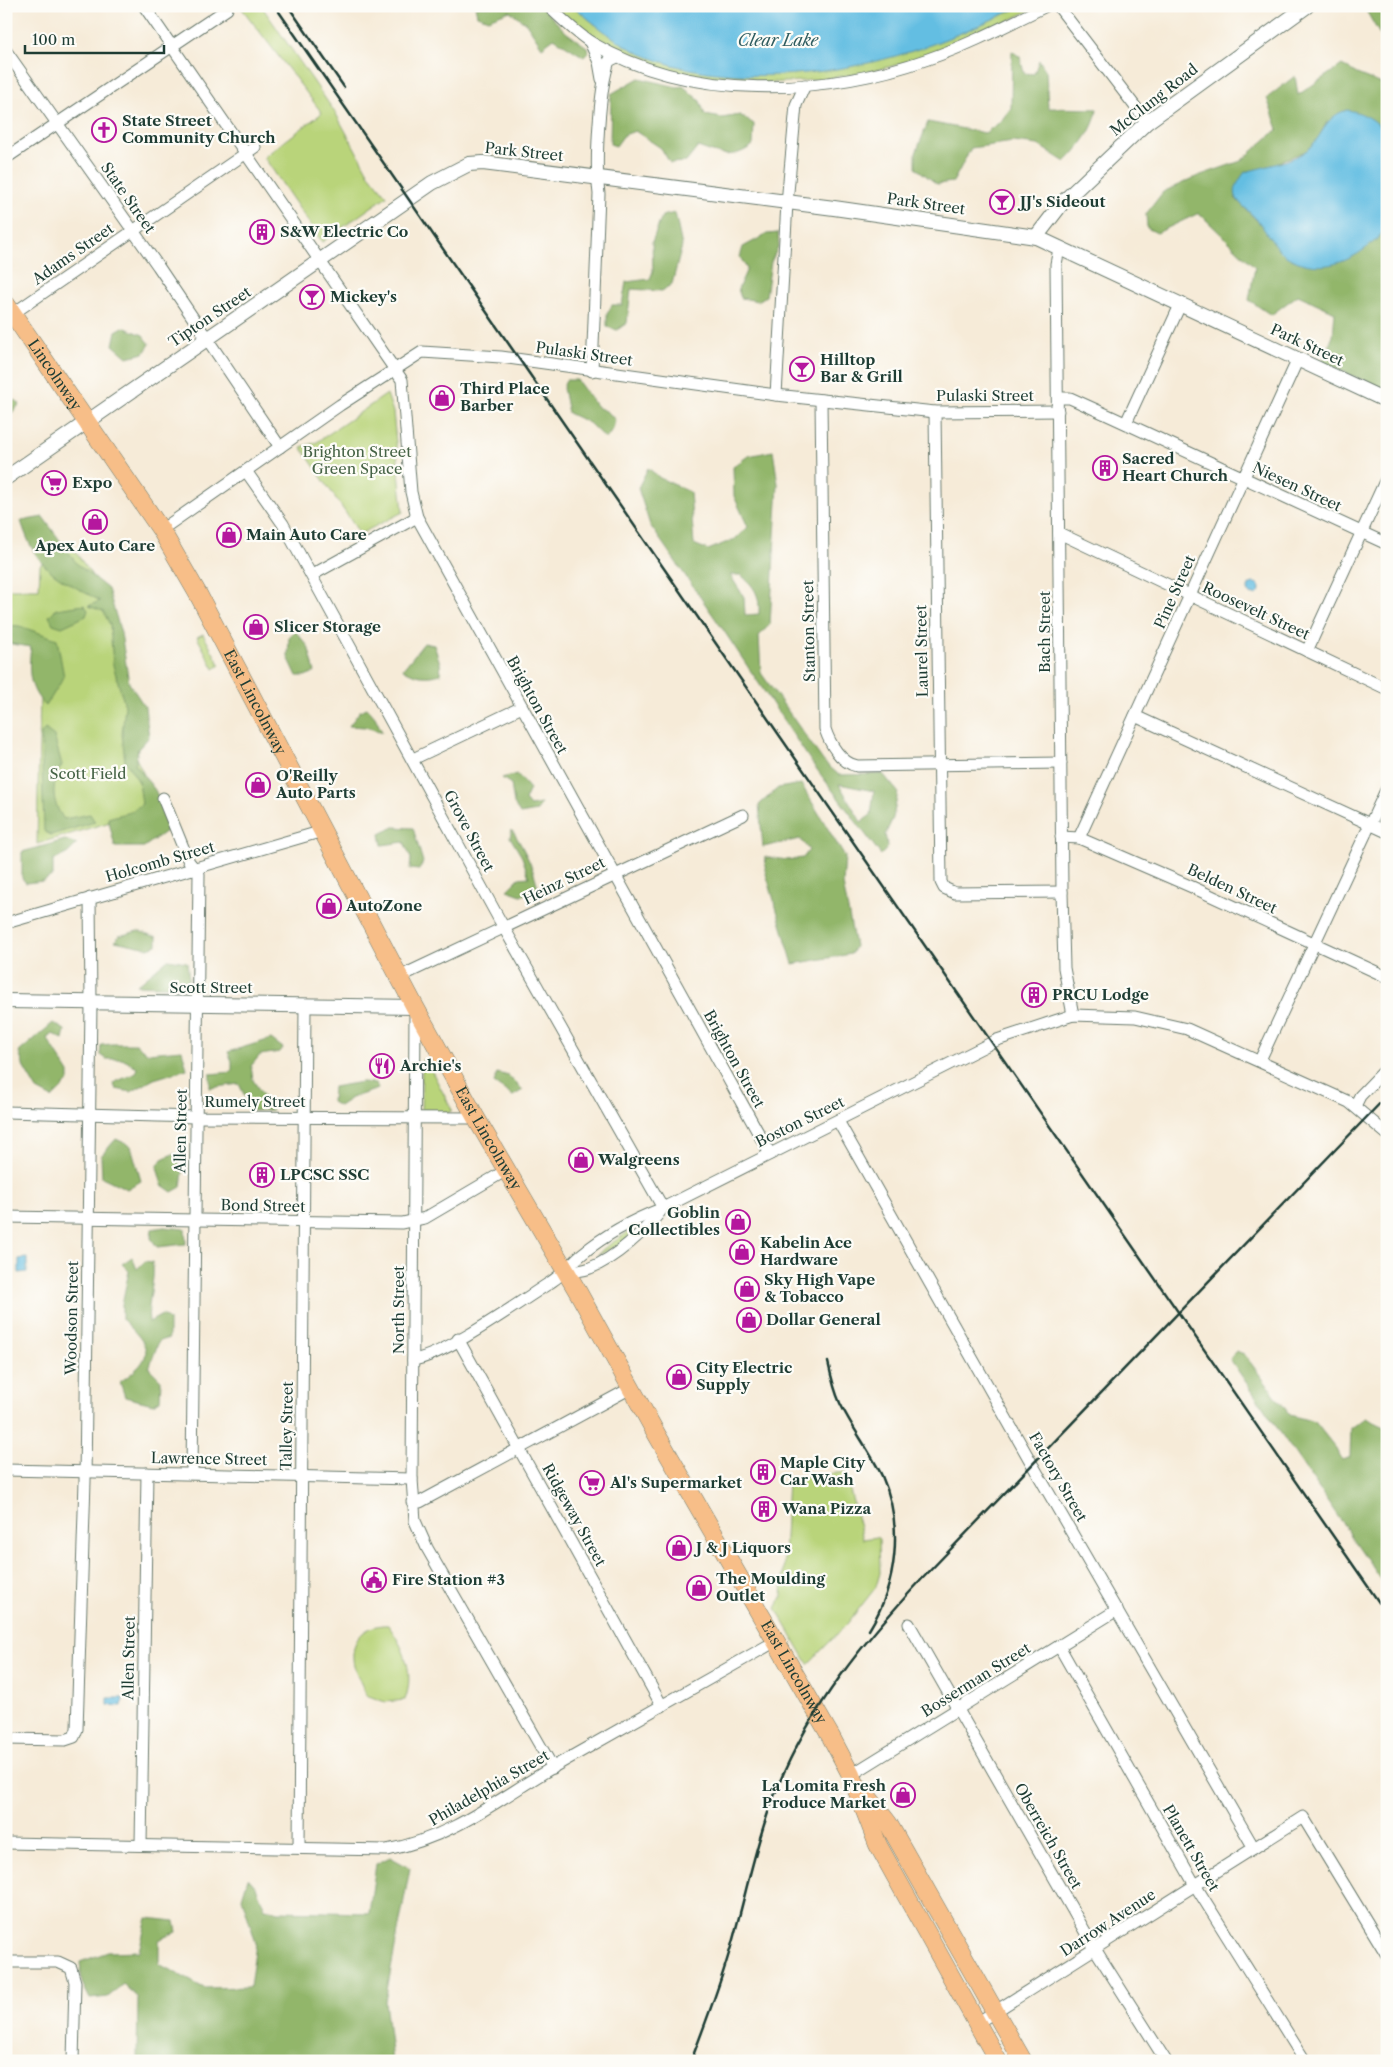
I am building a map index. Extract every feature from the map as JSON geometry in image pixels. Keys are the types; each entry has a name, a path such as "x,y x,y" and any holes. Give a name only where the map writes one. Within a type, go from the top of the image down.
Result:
{"main road":[{"name":"Lincolnway","path":"8,312 87,420"},
{"name":"East Lincolnway","path":"87,420 161,530 200,598 399,977 505,1171 566,1273 851,1775 878,1845 998,2061"},
{"name":"East Lincolnway","path":"851,1775 888,1823 1023,2061"}],"street":[{"name":"Brighton Street","path":"144,6 171,46 250,150 320,261 402,380 410,474 417,517 770,1154"},
{"path":"548,6 590,42 617,56 665,74 698,81 740,86 805,85 883,72 921,62 960,47 1046,6"},
{"path":"1058,6 1147,122"},
{"name":"McClung Road","path":"1036,237 1064,202 1147,122 1307,6"},
{"path":"6,158 227,9"},
{"path":"590,42 599,62 603,83"},
{"name":"State Street","path":"6,51 207,339"},
{"path":"592,371 603,83 609,61 617,56"},
{"path":"776,395 787,203 796,105 805,85"},
{"path":"786,86 794,97 796,105"},
{"name":"Adams Street","path":"8,312 133,232 250,150"},
{"name":"Park Street","path":"432,182 464,166 482,163 1036,237 1181,303 1387,401"},
{"name":"Tipton Street","path":"6,478 432,182"},
{"name":"Bach Street","path":"1059,249 1056,259 1062,892 1064,968 1073,1015"},
{"path":"1126,423 1181,303"},
{"path":"207,339 280,447"},
{"name":"Pulaski Street","path":"161,530 246,470 422,352 501,357 776,395 935,412 1058,411"},
{"name":"Pine Street","path":"1079,838 1298,359"},
{"name":"Niesen Street","path":"1058,398 1070,398 1387,544"},
{"name":"Stanton Street","path":"821,400 826,734 842,759 848,764 938,766"},
{"name":"Laurel Street","path":"935,412 940,875 944,888 954,893 1062,892"},
{"name":"Grove Street","path":"246,470 283,524 312,575 504,927 663,1208"},
{"path":"1307,651 1387,477"},
{"path":"312,575 417,517"},
{"name":"Roosevelt Street","path":"1059,533 1387,689"},
{"path":"413,758 522,707"},
{"path":"1135,716 1387,832"},
{"path":"938,766 1060,763"},
{"path":"1260,1060 1316,944 1387,788"},
{"name":"Allen Street","path":"163,798 189,862 199,874 192,1472"},
{"name":"Heinz Street","path":"399,977 614,874 743,815"},
{"name":"Holcomb Street","path":"6,923 323,831"},
{"name":"Belden Street","path":"1061,837 1079,838 1190,886 1387,977"},
{"name":"Woodson Street","path":"6,1739 65,1740 74,1737 77,1729 81,1651 85,1471 91,1003 90,898"},
{"name":"Scott Street","path":"6,1001 415,1007"},
{"name":"Talley Street","path":"300,1847 302,1221 305,1005"},
{"name":"North Street","path":"415,1007 412,1479 412,1502 415,1521 424,1543 553,1768"},
{"name":"Boston Street","path":"413,1360 424,1358 458,1340 566,1273 582,1254 634,1220 663,1208 951,1064 984,1053 1029,1029 1073,1015 1135,1017 1173,1024 1260,1060 1355,1106 1387,1134"},
{"path":"1355,1106 1360,1096 1387,1068"},
{"name":"Rumely Street","path":"6,1112 196,1117 414,1118"},
{"path":"414,1118 476,1118"},
{"name":"Factory Street","path":"838,1121 1116,1610 1254,1848"},
{"name":"Bond Street","path":"6,1217 402,1224 435,1213 505,1171"},
{"name":"Boston Street","path":"566,1273 590,1268 628,1244 651,1225 663,1208"},
{"name":"Ridgeway Street","path":"458,1340 519,1446 662,1706"},
{"path":"412,1502 420,1502 519,1446 631,1388"},
{"name":"Lawrence Street","path":"6,1470 192,1472 412,1479"},
{"name":"Allen Street","path":"142,1844 147,1472"},
{"name":"Bosserman Street","path":"851,1775 1116,1610"},
{"name":"Oberreich Street","path":"910,1624 1095,1949 1166,2061"},
{"name":"Philadelphia Street","path":"6,1843 387,1850 409,1846 439,1836 462,1824 553,1768 776,1641"},
{"name":"Planett Street","path":"1058,1646 1195,1885 1305,2061"},
{"name":"Darrow Avenue","path":"977,2023 1304,1817 1387,1955"},
{"path":"6,1962 58,1962 71,1968 75,1982 73,2061"}],"green space":[{"path":"240,6 262,6 336,114 369,174 387,196 322,242 264,157 322,113"},
{"path":"475,6 541,6 567,33 587,47 589,52 584,57 554,38 542,47 526,23 510,11 488,19 477,15"},
{"path":"553,6 573,6 597,26 672,65 752,75 906,53 961,33 1022,6 1040,6 959,43 899,64 863,73 824,79 746,82 708,79 672,73 638,62 615,51 593,37"},
{"path":"1364,7 1387,7 1387,47"},
{"path":"1012,51 1020,57 1024,73 1034,74 1039,60 1046,71 1048,108 1097,109 1090,131 1065,162 1038,145 1013,142 971,148 953,182 937,184 916,168 916,153 928,122 985,133 1000,122 1011,108"},
{"path":"1342,65 1357,74 1387,86 1387,139 1372,119 1327,122 1317,140 1306,151 1283,160 1235,198 1264,228 1377,239 1387,225 1387,391 1322,362 1333,336 1335,312 1298,295 1271,315 1249,300 1255,267 1199,213 1157,233 1147,228 1146,214 1163,192 1198,176 1241,161 1278,129 1267,98 1295,76 1298,95"},
{"path":"639,78 677,87 683,86 700,101 705,115 722,118 740,115 754,124 753,145 739,153 726,155 698,147 686,162 670,163 661,148 635,131 624,135 616,146 610,144 611,94"},
{"path":"675,213 682,246 672,284 662,291 631,289 627,323 617,330 607,327 607,314 612,305 622,305 626,282 650,279 653,271 652,242 662,216"},
{"path":"778,233 779,245 771,262 766,296 758,301 741,298 738,289 747,269 740,257 743,247 767,234"},
{"path":"123,327 143,335 150,344 144,353 127,357 113,345 116,331"},
{"path":"566,380 577,380 597,407 608,412 615,420 613,429 606,439 589,423 568,413 563,388"},
{"name":"Brighton Street Green Space","path":"387,394 393,412 403,512 360,534 301,447 317,442"},
{"path":"16,400 20,404 6,419 6,402"},
{"path":"773,451 778,484 770,624 759,636 761,673 824,762 839,775 883,774 898,792 893,818 885,835 888,847 881,855 812,763 724,631 650,525 638,488 648,468 660,478 690,492 694,544 708,550 735,539 748,527 734,496 733,467 748,456","holes":["730,575 741,575 750,583 756,592 759,602 759,614 745,615 744,597","839,784 874,791 871,815 861,822"]},
{"path":"43,517 77,564 108,589 121,633 129,683 145,707 149,737 138,749 135,764 155,790 169,819 166,831 144,847 115,847 108,818 130,812 142,804 139,782 125,761 122,734 125,706 113,665 110,625 103,611 88,606 100,601 50,571 34,552 21,521"},
{"name":"Scott Field","path":"70,544 98,584 108,605 139,726 132,750 160,807 37,844 41,639 6,639 6,589 39,589 40,565"},
{"path":"84,605 88,610 86,616 62,627 53,624 49,616 56,609"},
{"path":"6,625 19,626 57,639 64,677 46,706 36,693 31,679 31,647 6,643"},
{"path":"295,631 308,646 315,672 305,676 297,676 288,657 289,637"},
{"path":"203,634 220,665 214,669 197,637"},
{"path":"424,643 434,645 440,663 441,674 421,676 403,669"},
{"path":"367,708 375,717 382,732 365,727 349,726 360,711"},
{"path":"45,729 54,736 62,765 54,786 55,799 60,813 64,819 90,814 95,822 51,835 44,831 41,734"},
{"path":"517,774 530,789 525,800 530,806 541,804 537,811 520,814 514,804 511,784 502,778"},
{"path":"801,784 845,857 843,884 855,946 851,954 793,964 765,870 766,857 787,860 803,858 809,850 800,839 763,847 759,805 778,788"},
{"path":"394,827 413,828 423,862 419,870 410,869 411,858 404,842 382,845 380,834"},
{"path":"512,830 529,860 539,893 521,895 507,890 519,878 529,877 522,857 510,837"},
{"path":"65,840 77,844 68,853 53,861 53,875 44,881 26,883 22,878 22,852"},
{"path":"138,931 157,937 157,945 148,948 115,941 119,936"},
{"path":"168,959 187,962 189,979 184,987 137,985"},
{"path":"53,1023 65,1030 63,1039 53,1034 47,1038 69,1073 69,1081 52,1098 37,1090 24,1068 19,1052"},
{"path":"271,1039 283,1048 280,1052 260,1055 251,1066 253,1080 272,1110 252,1111 239,1084 210,1088 210,1074 232,1072 232,1061 228,1052"},
{"path":"136,1044 147,1053 182,1050 187,1069 154,1079 131,1092 116,1089 113,1083 136,1073 137,1067 122,1059 106,1059 100,1055 101,1045"},
{"path":"422,1060 426,1060 452,1110 449,1113 421,1111"},
{"path":"497,1073 509,1076 523,1090 513,1096 494,1083"},
{"path":"362,1082 376,1083 378,1089 351,1098 339,1106 332,1102 333,1087"},
{"path":"116,1139 131,1146 141,1181 127,1189 102,1177 101,1156"},
{"path":"175,1153 183,1171 181,1187 172,1192 162,1185 157,1167 162,1159"},
{"path":"164,1227 185,1229 186,1244 157,1247 151,1238 152,1229"},
{"path":"631,1230 632,1232 623,1243 598,1255 603,1249"},
{"path":"132,1257 137,1269 145,1261 152,1262 153,1275 148,1315 149,1322 162,1315 169,1320 169,1338 159,1341 149,1368 161,1380 160,1400 153,1404 125,1397 120,1382 140,1365 145,1358 146,1351 139,1337 122,1319 122,1304 129,1271 122,1264"},
{"path":"1236,1351 1244,1354 1290,1415 1315,1422 1334,1446 1342,1460 1350,1457 1351,1428 1366,1418 1387,1428 1387,1588 1230,1359"},
{"path":"845,1472 863,1539 877,1537 879,1539 880,1573 876,1587 847,1624 808,1664 776,1608 782,1597 788,1480"},
{"path":"388,1625 403,1651 409,1680 405,1700 385,1702 366,1695 353,1662 353,1650 355,1643 368,1629"},
{"path":"390,1857 410,1868 385,2001 392,2061 137,2061 138,1998 123,1984 108,1997 90,1999 82,1983 80,1962 108,1952 139,1951 147,1918 175,1921 177,1932 159,1940 159,1964 204,1988 250,1987 256,1943 242,1898 248,1878 256,1887 265,1908 279,1911 369,1913 376,1864"}],"water":[{"name":"Clear Lake","path":"573,6 1022,6 921,48 875,61 808,73 738,75 704,72 671,65 641,54 597,26"},
{"path":"1347,110 1372,119 1385,134 1388,151 1387,224 1382,233 1370,245 1351,258 1330,265 1319,266 1297,262 1278,249 1258,221 1237,199 1235,194 1236,188 1245,172 1286,160 1307,150 1333,117"},
{"path":"1256,583 1259,584 1259,594 1252,595 1249,594 1248,587 1249,584"},
{"path":"27,1258 27,1272 19,1273 19,1259"},
{"path":"108,1698 123,1698 122,1706 108,1705"}],"railway":[{"path":"275,6 1387,1614"},
{"path":"288,6 344,87"},
{"path":"691,2061 723,1973 758,1844 778,1786 806,1729 841,1676 880,1626 922,1579 1387,1096"},
{"path":"828,1362 838,1398 882,1476 889,1495 893,1515 895,1535 891,1575 886,1594 869,1630"}],"place":[{"name":"State Street Community Church","path":"104,130"},
{"name":"JJ's Sideout","path":"1002,202"},
{"name":"S&W Electric Co","path":"262,232"},
{"name":"Mickey's","path":"312,297"},
{"name":"Hilltop Bar & Grill","path":"802,369"},
{"name":"Third Place Barber","path":"442,398"},
{"name":"Sacred Heart Church","path":"1105,468"},
{"name":"Expo","path":"54,483"},
{"name":"Apex Auto Care","path":"95,522"},
{"name":"Main Auto Care","path":"229,535"},
{"name":"Slicer Storage","path":"256,627"},
{"name":"O'Reilly Auto Parts","path":"258,785"},
{"name":"AutoZone","path":"329,906"},
{"name":"PRCU Lodge","path":"1034,995"},
{"name":"Archie's","path":"382,1066"},
{"name":"Walgreens","path":"581,1160"},
{"name":"LPCSC SSC","path":"262,1175"},
{"name":"Goblin Collectibles","path":"738,1222"},
{"name":"Kabelin Ace Hardware","path":"742,1252"},
{"name":"Sky High Vape & Tobacco","path":"747,1289"},
{"name":"Dollar General","path":"749,1320"},
{"name":"City Electric Supply","path":"679,1377"},
{"name":"Maple City Car Wash","path":"763,1472"},
{"name":"Al's Supermarket","path":"592,1483"},
{"name":"Wana Pizza","path":"764,1509"},
{"name":"J & J Liquors","path":"679,1548"},
{"name":"Fire Station #3","path":"374,1580"},
{"name":"The Moulding Outlet","path":"699,1588"},
{"name":"La Lomita Fresh Produce Market","path":"903,1795"}]}
